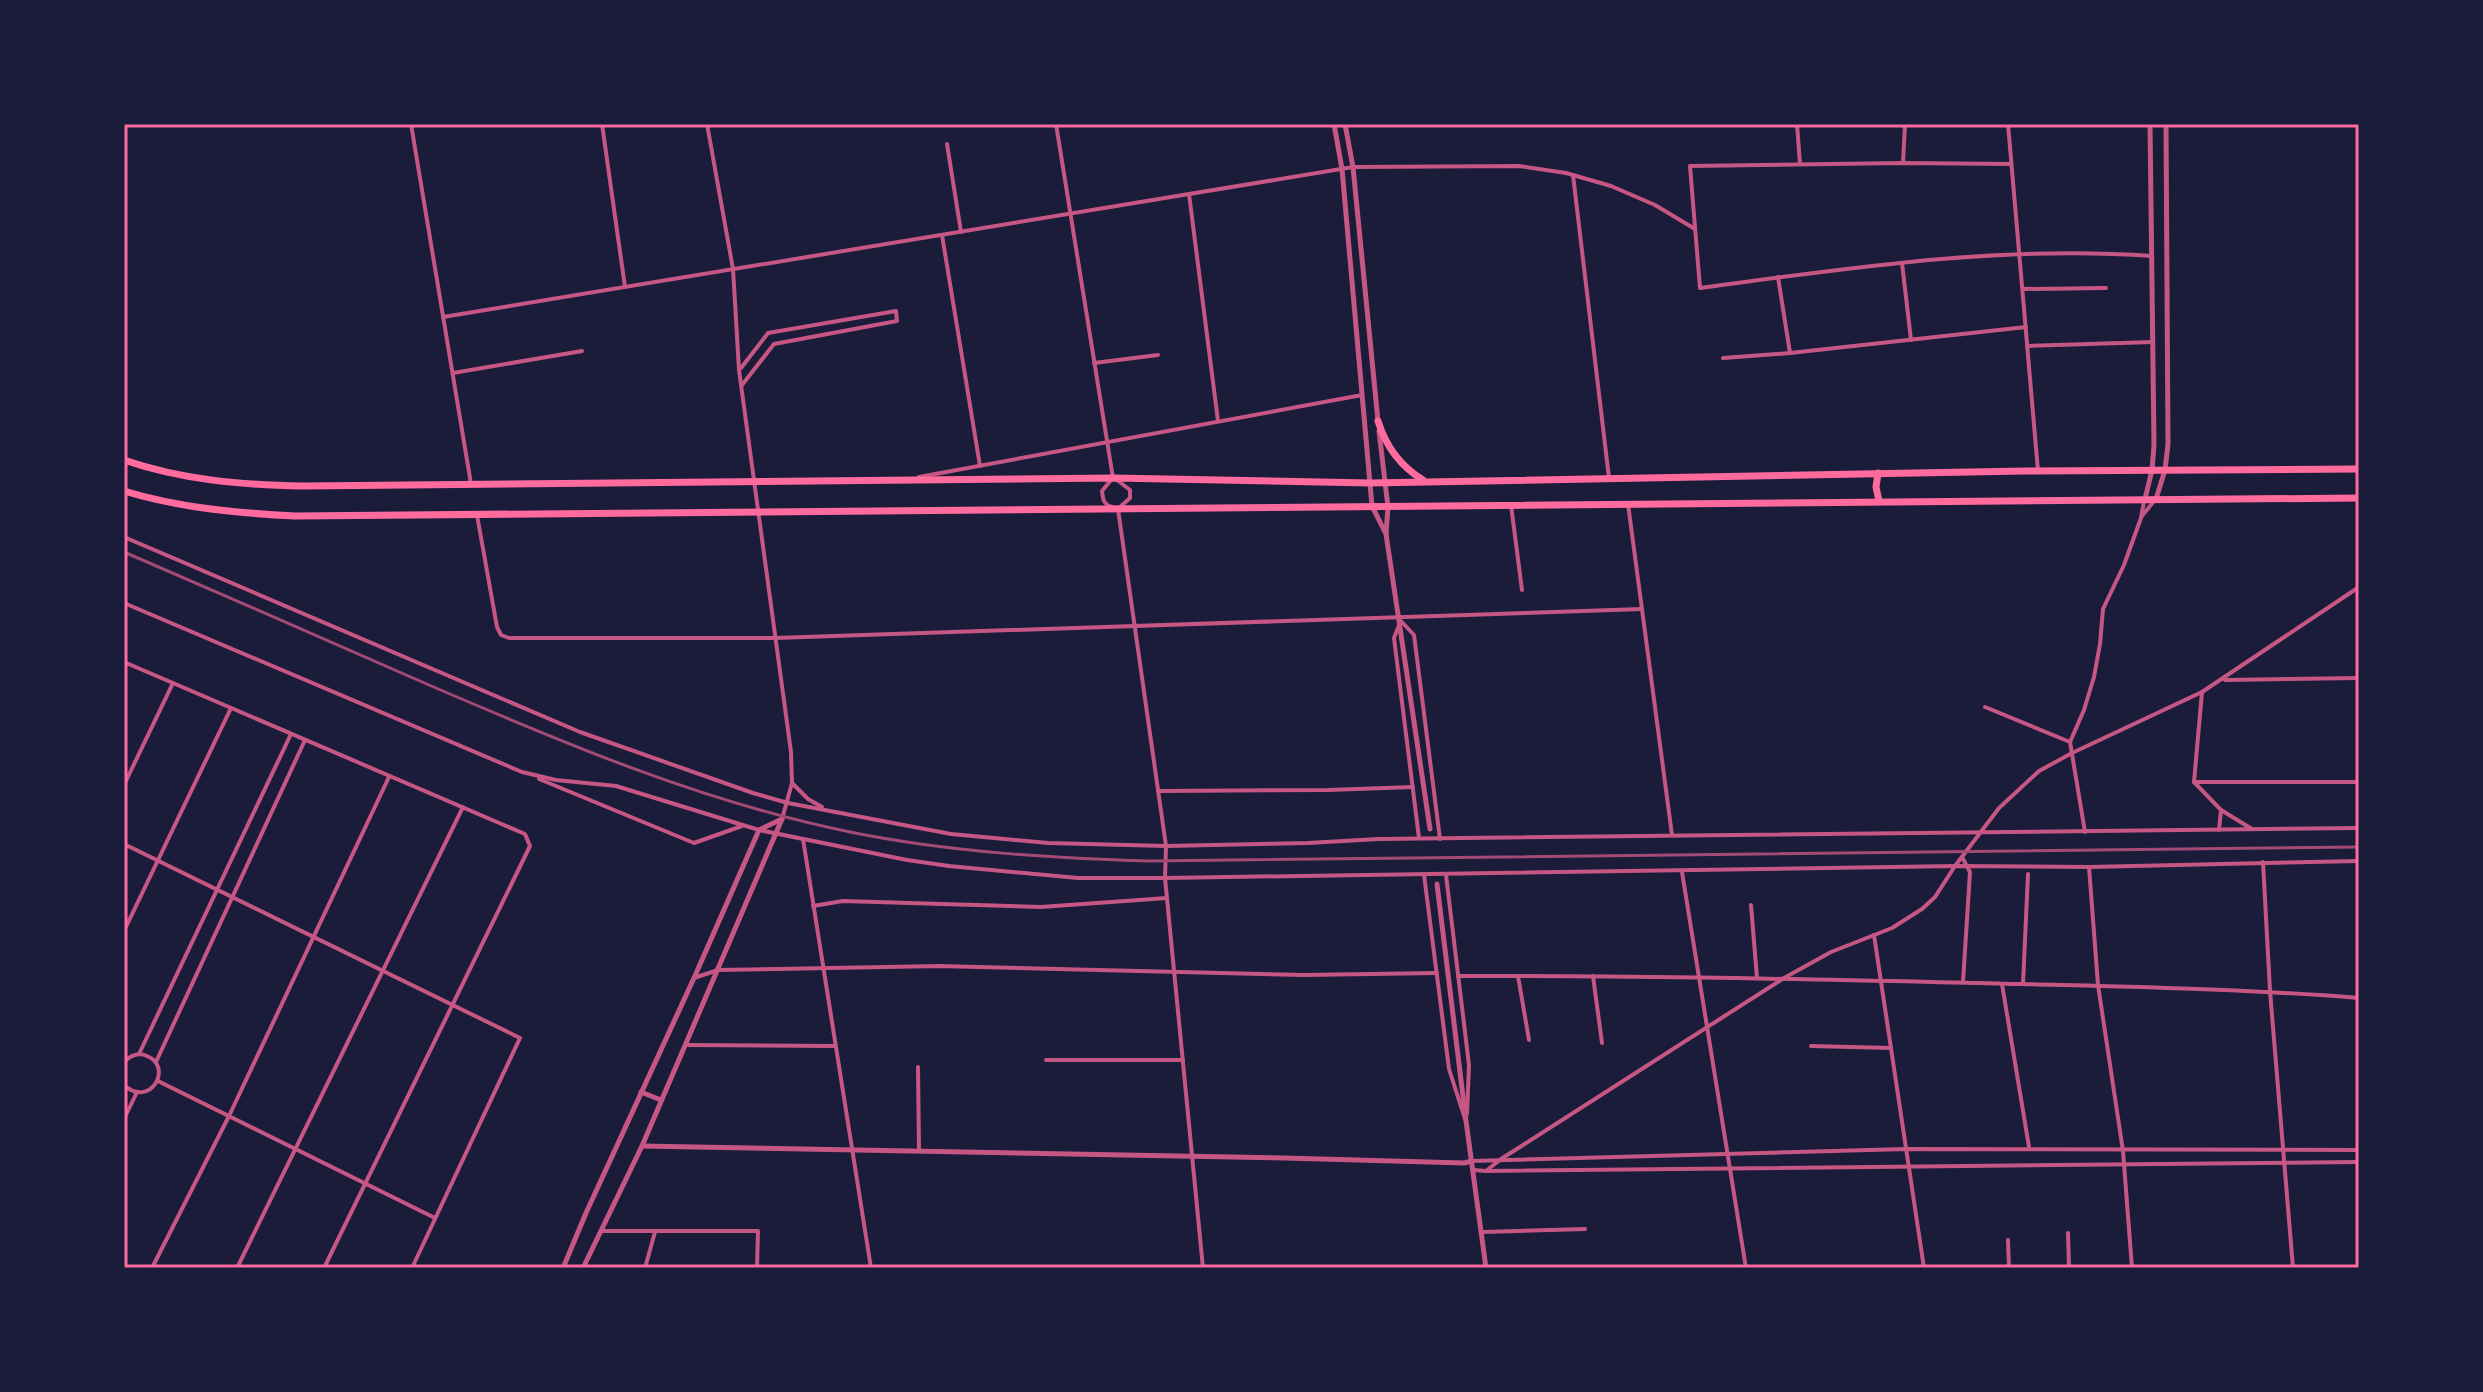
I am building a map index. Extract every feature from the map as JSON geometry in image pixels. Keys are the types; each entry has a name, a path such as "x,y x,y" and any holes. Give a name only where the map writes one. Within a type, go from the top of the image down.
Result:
{"main road":[{"path":"1378,421 1395,456 1403,466 1425,481"},
{"path":"124,460 190,477 248,485 1113,478 1385,483 1878,473 2359,469"},
{"path":"1878,473 1876,487 1879,501"},
{"path":"124,491 234,513 295,516 2359,498"}],"street":[{"path":"421,124 412,125 471,484"},
{"path":"602,124 625,287"},
{"path":"583,1268 642,1146 718,970 782,819 792,783 791,752 739,370 733,269 707,124"},
{"path":"1056,124 1113,478 1102,491 1103,500 1106,505 1118,509"},
{"path":"1334,124 1342,169 1372,506 1386,534"},
{"path":"1345,124 1353,167 1388,507 1386,534 1430,829"},
{"path":"1797,124 1800,164"},
{"path":"1903,163 1905,124"},
{"path":"2008,124 2038,471"},
{"path":"2085,832 2070,742 2094,677 2103,609 2124,565 2141,518 2152,470 2150,124"},
{"path":"2141,518 2156,499 2165,470 2168,444 2166,124"},
{"path":"947,144 961,232"},
{"path":"2011,164 1690,166 1700,288 1902,263 2020,254 2086,252 2152,256"},
{"path":"443,317 1353,167 1519,166 1573,175 1611,186 1695,229"},
{"path":"1573,175 1609,478"},
{"path":"1189,194 1218,421"},
{"path":"941,235 980,466"},
{"path":"1902,263 1911,340"},
{"path":"1778,277 1790,353"},
{"path":"2023,289 2106,288"},
{"path":"739,370 768,333 896,311 897,321 774,344 742,385"},
{"path":"827,323 828,334"},
{"path":"1723,358 2026,327"},
{"path":"2027,346 2153,342"},
{"path":"453,373 582,351"},
{"path":"1094,363 1158,355"},
{"path":"895,481 1362,395"},
{"path":"1113,478 1126,484 1130,490 1130,498 1118,509"},
{"path":"1628,504 1672,836"},
{"path":"1511,505 1522,590"},
{"path":"1118,509 1166,846 1165,878 1203,1268"},
{"path":"477,515 497,627 501,635 509,638 775,638 1135,625 1399,620 1642,609"},
{"path":"124,537 580,732 788,803 951,834 1048,843 1166,846 1419,839 2359,828"},
{"path":"1486,1171 1784,978 1831,952 1900,924 1922,909 1935,897 1999,808 2025,782 2054,761 2202,692 2359,587"},
{"path":"124,603 694,843 744,825"},
{"path":"1399,620 1394,638 1419,839"},
{"path":"1399,620 1414,635 1440,839"},
{"path":"124,662 525,834 529,840 530,846 324,1268"},
{"path":"2223,680 2359,678"},
{"path":"124,785 173,683"},
{"path":"2202,692 2194,782 2221,810 2253,829"},
{"path":"1985,707 2070,742"},
{"path":"124,931 231,708"},
{"path":"139,1054 291,734"},
{"path":"156,1062 305,740"},
{"path":"522,772 547,779 616,786 776,834 949,866 1078,878 1955,866 2089,867 2359,861"},
{"path":"152,1268 229,1116 389,776"},
{"path":"2194,782 2359,782"},
{"path":"792,783 808,799 831,811"},
{"path":"1158,791 1413,787"},
{"path":"237,1268 463,807"},
{"path":"2219,830 2221,810"},
{"path":"563,1268 759,830 782,819"},
{"path":"803,839 871,1268"},
{"path":"124,844 520,1038 412,1268"},
{"path":"1962,857 1970,872 1963,982"},
{"path":"2263,862 2270,991 2293,1268"},
{"path":"2089,867 2098,985 2123,1151 2132,1268"},
{"path":"1682,871 1746,1268"},
{"path":"2023,984 2028,874"},
{"path":"1424,875 1449,1069 1466,1121"},
{"path":"1446,875 1469,1065 1466,1121"},
{"path":"1437,884 1486,1268"},
{"path":"813,906 843,901 1041,907 1167,898"},
{"path":"1751,905 1757,978"},
{"path":"1874,935 1924,1268"},
{"path":"694,978 718,970 823,967 1056,967 1304,975 1437,973"},
{"path":"1458,976 1784,978 2098,985 2270,991 2359,998"},
{"path":"1518,976 1529,1040"},
{"path":"1593,976 1602,1043"},
{"path":"2002,984 2029,1148"},
{"path":"685,1045 836,1046"},
{"path":"1811,1046 1891,1048"},
{"path":"124,1062 133,1055 146,1055 156,1062 158,1068 158,1081 149,1090 137,1092 124,1085"},
{"path":"1046,1060 1183,1060"},
{"path":"918,1067 919,1151"},
{"path":"158,1081 435,1218"},
{"path":"124,1119 137,1092"},
{"path":"641,1092 661,1100"},
{"path":"642,1146 1464,1163 1501,1159 1906,1149 2359,1150"},
{"path":"1464,1163 1473,1170 1486,1171 2359,1162"},
{"path":"1482,1232 1585,1229"},
{"path":"599,1231 758,1231 757,1268"},
{"path":"645,1268 655,1231"},
{"path":"2068,1233 2069,1268"},
{"path":"2008,1240 2009,1268"}],"railway":[{"path":"124,552 584,750 741,805 850,832 924,845 1037,856 1150,861 2359,847"}]}
